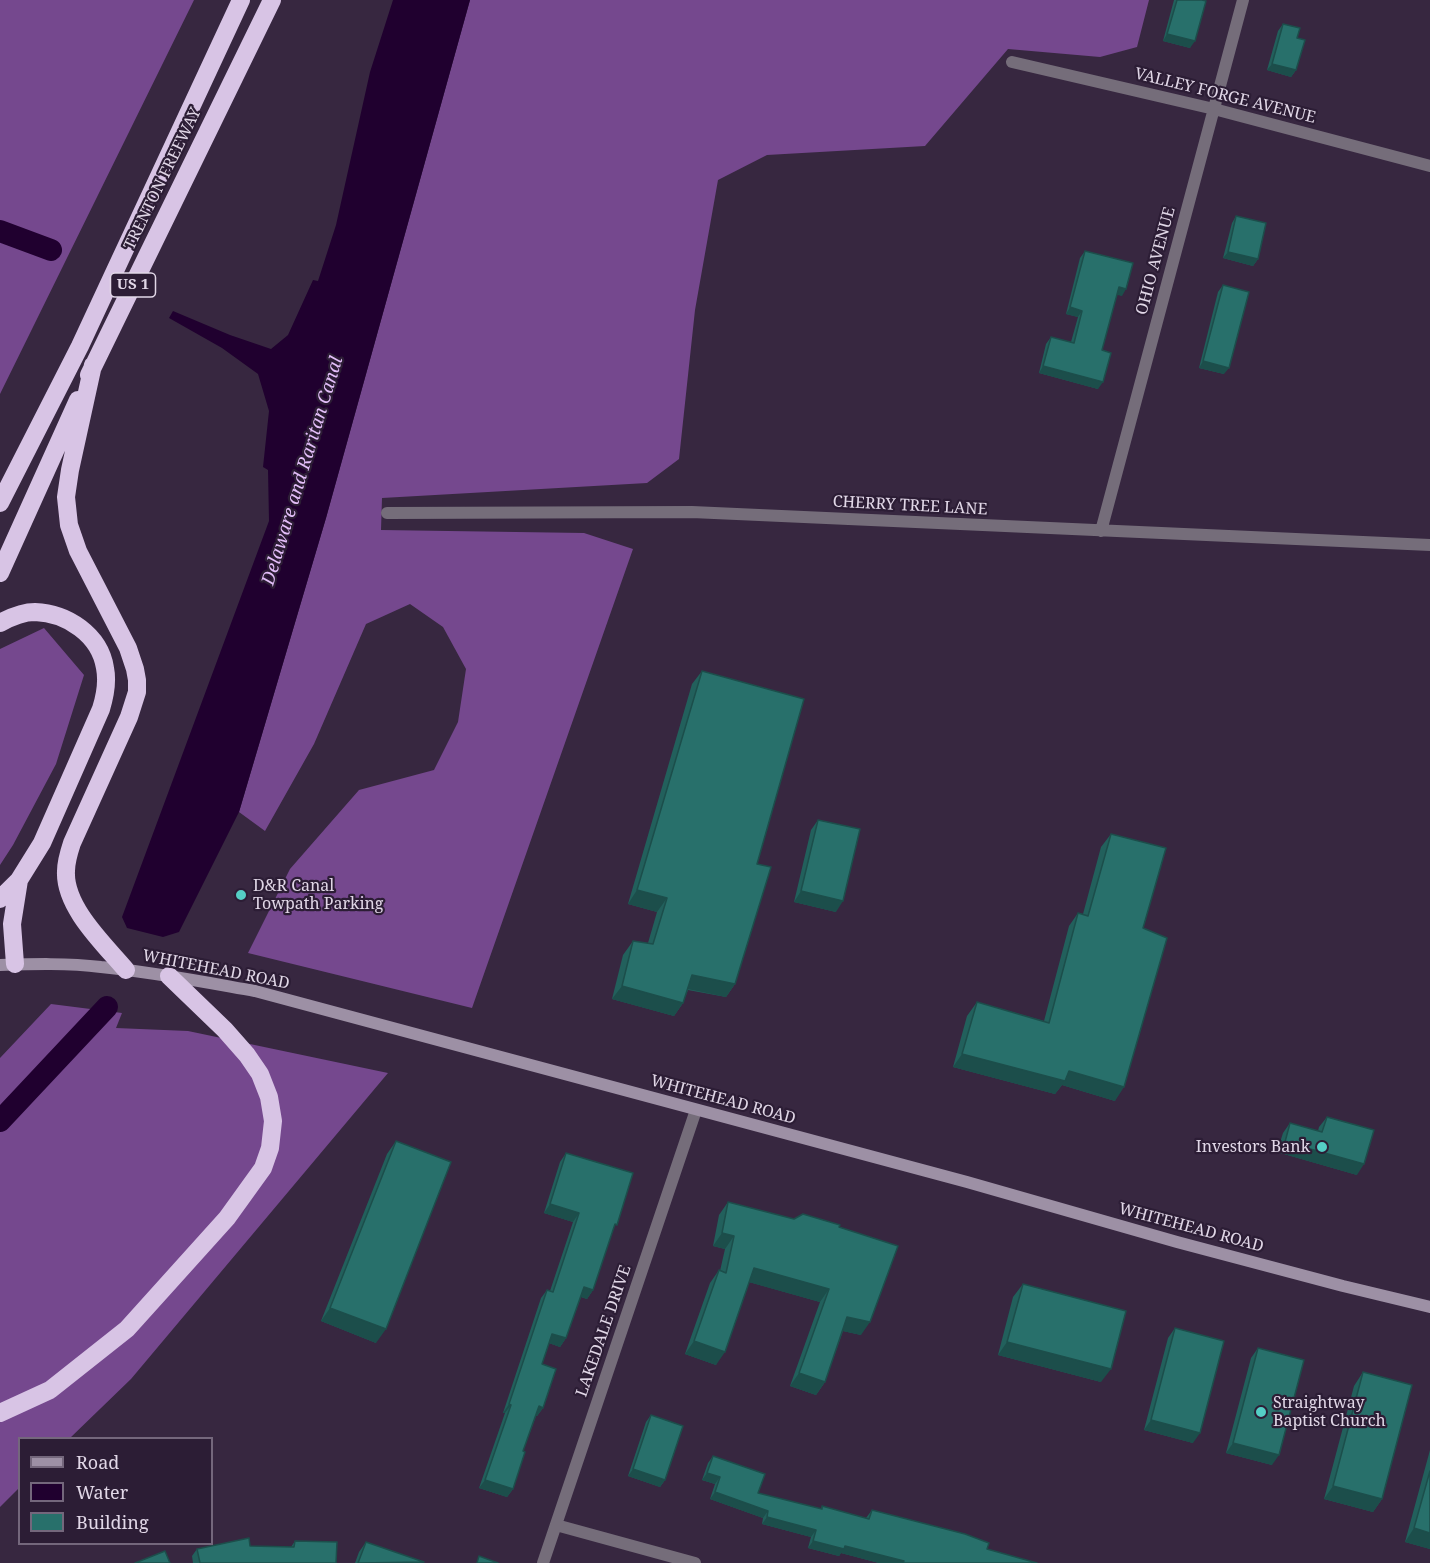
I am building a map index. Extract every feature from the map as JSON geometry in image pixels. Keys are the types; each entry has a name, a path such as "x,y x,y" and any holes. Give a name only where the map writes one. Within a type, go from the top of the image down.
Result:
{"highway":[{"name":"TRENTON FREEWAY","path":"0,503 80,346 241,0"},
{"name":"TRENTON FREEWAY","path":"0,573 93,365 272,0"},
{"path":"93,365 70,470 66,497 69,525 78,551 128,648 137,680 137,693 129,717 72,843 65,873 71,900 126,970"},
{"path":"0,622 33,612 54,614 72,622 87,634 98,649 105,667 106,690 101,709 42,843 19,880 0,899"},
{"path":"7,964 19,880"},
{"path":"0,1413 50,1390 127,1329 227,1218 263,1168 270,1148 273,1121 269,1097 260,1074 225,1030 169,976"}],"main road":[{"name":"WHITEHEAD ROAD","path":"7,964 126,970 255,991 967,1182 1177,1242 1430,1307"}],"street":[{"name":"OHIO AVENUE","path":"1101,531 1243,0"},
{"name":"VALLEY FORGE AVENUE","path":"1012,62 1214,109 1430,166"},
{"name":"CHERRY TREE LANE","path":"387,513 692,512 1430,545"},
{"name":"LAKEDALE DRIVE","path":"543,1563 696,1110"},
{"path":"556,1525 695,1563"}],"shaded area":[{"path":"0,0 194,0 0,394"},
{"path":"470,0 1149,0 1137,47 1100,57 1008,49 925,146 767,155 718,180 695,310 679,459 647,483 382,498 381,530 584,533 633,549 472,1008 248,953 290,869 359,790 434,770 458,722 466,669 443,627 410,604 366,624 314,744 265,831 239,812 326,518"},
{"path":"44,628 84,675 56,764 0,865 0,649"},
{"path":"51,1004 122,1013 116,1028 188,1031 388,1073 131,1379 71,1437 18,1437 18,1489 0,1507 0,1058"}],"water":[{"path":"393,0 470,0 326,518 239,812 179,932 163,937 127,928 122,917 269,521 268,470 263,467 269,411 258,374 222,348 169,318 173,311 271,349 288,335 313,280 318,281 336,225 370,72"}],"building":[{"path":"1177,0 1206,1 1195,41 1167,34"},
{"path":"1283,24 1300,28 1297,38 1305,40 1296,70 1272,64"},
{"path":"1236,216 1266,223 1258,259 1228,252"},
{"path":"1085,251 1133,263 1126,289 1119,287 1102,350 1111,353 1103,382 1043,366 1051,337 1074,343 1082,311 1070,307"},
{"path":"1223,285 1249,292 1229,368 1203,361"},
{"path":"702,671 804,699 757,864 771,867 735,984 692,975 683,1003 622,986 633,941 653,944 667,898 637,890"},
{"path":"818,820 860,829 843,901 801,891"},
{"path":"1111,834 1166,848 1143,928 1167,938 1124,1087 1069,1071 1065,1081 962,1054 977,1002 1049,1023 1078,913 1088,916"},
{"path":"1327,1117 1374,1130 1364,1164 1285,1142 1290,1123 1322,1132"},
{"path":"396,1141 451,1162 386,1329 330,1308"},
{"path":"566,1153 633,1173 593,1290 584,1287 566,1338 552,1334 542,1364 556,1369 543,1408 539,1406 523,1451 525,1452 513,1489 485,1480 547,1290 553,1292 579,1213 550,1204"},
{"path":"728,1202 794,1219 803,1214 898,1246 870,1322 847,1317 825,1382 799,1373 829,1289 754,1268 725,1352 694,1341 719,1270 726,1273 734,1236 722,1233"},
{"path":"1023,1284 1126,1311 1111,1369 1007,1342"},
{"path":"1175,1328 1224,1341 1200,1433 1151,1420"},
{"name":"Straightway Baptist Church","path":"1258,1348 1304,1360 1279,1455 1233,1443"},
{"path":"1363,1372 1412,1385 1382,1499 1333,1486"},
{"path":"651,1415 683,1426 665,1480 633,1469"},
{"path":"713,1456 765,1474 758,1493 822,1509 822,1506 869,1519 872,1510 965,1534 989,1543 987,1549 1037,1563 903,1563 904,1561 845,1546 844,1549 813,1541 816,1530 767,1517 768,1511 715,1492 720,1477 707,1473"},
{"path":"1430,1471 1430,1533 1414,1528"},
{"path":"249,1538 250,1546 294,1547 295,1541 337,1542 336,1563 200,1563 197,1549"},
{"path":"366,1542 424,1562 358,1563"},
{"path":"165,1551 170,1563 135,1563"},
{"path":"479,1556 498,1563 477,1563"}],"waterway":[{"path":"0,231 51,250"},
{"name":"Delaware and Raritan Canal","path":"0,1121 107,1007"}],"place":[{"name":"D&R Canal Towpath Parking","path":"241,895"},
{"name":"Investors Bank","path":"1322,1147"},
{"name":"Straightway Baptist Church","path":"1261,1412"}]}
